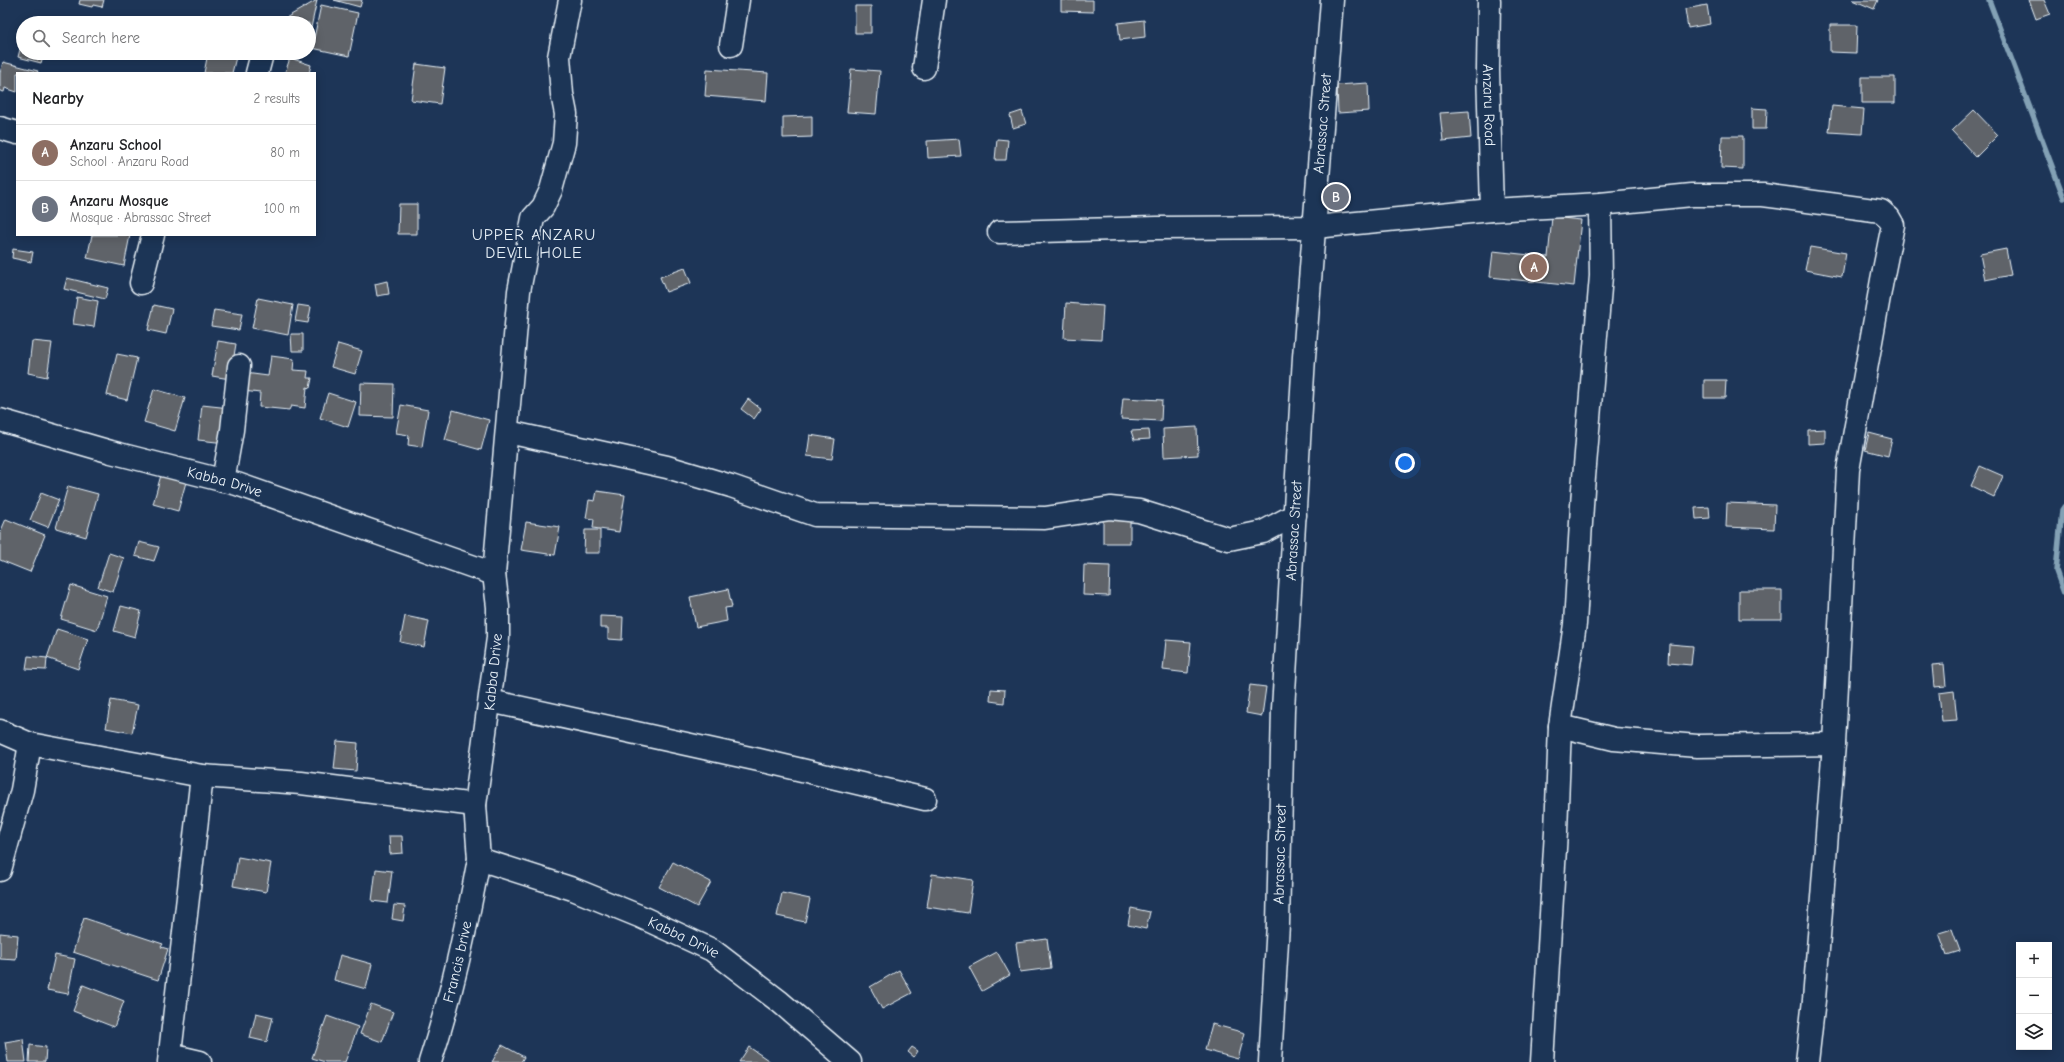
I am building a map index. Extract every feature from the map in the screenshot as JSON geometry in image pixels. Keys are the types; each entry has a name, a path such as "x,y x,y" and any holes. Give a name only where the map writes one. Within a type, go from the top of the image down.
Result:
{"street":[{"path":"494,574 508,432 520,284 533,218 543,207 551,190 564,143 566,114 558,57 570,0"},
{"path":"731,45 738,0"},
{"path":"924,68 934,0"},
{"name":"Abrassac Street","path":"1270,1062 1278,924 1283,709 1294,515 1304,357 1332,0"},
{"name":"Anzaru Road","path":"1489,0 1488,70 1492,210"},
{"path":"0,128 16,133"},
{"path":"1000,232 1157,228 1315,227 1492,210 1600,204 1692,195 1763,195 1881,211 1889,218 1893,225 1848,470 1834,744 1814,1000 1807,1062"},
{"path":"1542,1062 1556,832 1560,726 1575,624 1583,489 1601,276 1600,204"},
{"path":"141,283 153,236"},
{"path":"223,481 232,430 239,366"},
{"name":"Kabba Drive","path":"0,420 111,452 223,481 494,574 498,607 498,638 475,806 479,859 573,889 639,916 712,950 780,1002 850,1062"},
{"path":"508,432 667,467 731,486 815,515 1045,518 1110,508 1139,511 1229,539 1263,532 1294,515"},
{"path":"490,701 759,760 925,799"},
{"path":"1560,726 1614,739 1697,746 1834,744"},
{"path":"0,730 30,744 202,776 300,782 475,806"},
{"path":"0,870 22,790 30,744"},
{"path":"200,1062 169,1059 202,776"},
{"name":"Francis brive","path":"430,1062 462,951 479,859"}],"building":[{"path":"80,0 104,0 102,7 93,5 92,7 79,4"},
{"path":"317,0 314,16 289,16"},
{"path":"334,0 362,0 360,7"},
{"path":"1061,0 1093,0 1093,12 1061,11"},
{"path":"1853,0 1878,0 1874,9"},
{"path":"2029,0 2044,0 2050,14 2036,19"},
{"path":"321,5 358,13 349,56 316,49 316,29"},
{"path":"1707,5 1710,24 1688,28 1685,9"},
{"path":"855,6 871,6 871,33 855,33"},
{"path":"1144,20 1145,37 1120,40 1118,23"},
{"path":"1830,25 1857,25 1856,53 1830,52"},
{"path":"30,60 42,60 41,63"},
{"path":"207,60 235,60 232,72 204,72"},
{"path":"289,60 296,60 311,65 309,72 285,72"},
{"path":"3,62 38,71 16,72 16,92 5,88 4,92 0,91 0,73"},
{"path":"416,64 445,68 440,104 411,100"},
{"path":"707,69 768,73 766,101 705,96"},
{"path":"851,69 880,71 876,114 847,112"},
{"path":"1862,77 1895,77 1895,103 1862,103"},
{"path":"1368,83 1369,111 1338,113 1337,85"},
{"path":"1832,106 1864,109 1862,134 1829,132"},
{"path":"1752,108 1767,109 1766,129 1752,129"},
{"path":"1974,110 1998,135 1976,157 1952,131"},
{"path":"1022,111 1026,124 1013,128 1010,115"},
{"path":"1469,111 1471,138 1443,141 1440,113"},
{"path":"812,116 812,137 783,138 783,117"},
{"path":"1722,136 1743,136 1743,169 1721,168"},
{"path":"959,139 961,156 928,158 927,141"},
{"path":"997,139 1008,140 1006,160 995,160"},
{"path":"399,204 417,204 417,234 398,234"},
{"path":"1552,217 1581,220 1574,286 1490,277 1493,251 1548,257"},
{"path":"92,236 130,236 124,266 87,258"},
{"path":"1810,247 1846,253 1842,277 1805,270"},
{"path":"13,249 33,252 31,262 12,258"},
{"path":"2006,249 2011,275 1985,280 1980,254"},
{"path":"685,268 691,283 666,292 660,277"},
{"path":"67,278 108,288 105,299 64,289"},
{"path":"387,281 389,294 377,296 375,284"},
{"path":"77,297 98,301 94,327 73,324"},
{"path":"258,298 293,305 288,335 252,328"},
{"path":"1066,303 1103,306 1101,340 1064,338"},
{"path":"154,305 172,309 166,334 148,330"},
{"path":"298,305 311,307 308,323 295,321"},
{"path":"214,310 242,314 239,330 211,326"},
{"path":"291,334 303,334 303,351 292,351"},
{"path":"32,341 52,343 47,377 28,373"},
{"path":"218,341 236,344 230,379 212,376"},
{"path":"338,344 362,351 355,374 331,367"},
{"path":"117,354 137,358 127,400 107,395"},
{"path":"271,356 294,359 293,370 308,371 307,378 312,378 310,388 307,387 305,408 291,406 289,410 259,407 260,393 243,391 245,373 268,376"},
{"path":"1704,380 1726,380 1725,398 1704,398"},
{"path":"361,383 394,384 393,417 360,416"},
{"path":"154,389 185,398 175,431 144,422"},
{"path":"328,393 356,402 348,427 320,418"},
{"path":"1123,398 1162,400 1161,421 1121,419"},
{"path":"748,399 761,409 754,419 741,409"},
{"path":"202,405 230,408 226,443 198,440"},
{"path":"401,405 428,410 422,447 408,445 409,435 396,433"},
{"path":"453,410 489,420 481,450 445,440"},
{"path":"1197,427 1198,455 1164,457 1163,429"},
{"path":"1825,429 1825,443 1808,444 1808,430"},
{"path":"1149,430 1150,439 1134,440 1131,431"},
{"path":"1869,433 1892,439 1888,456 1865,450"},
{"path":"810,435 835,439 832,459 807,456"},
{"path":"1980,466 2003,476 1994,497 1971,486"},
{"path":"161,475 186,482 178,511 153,504"},
{"path":"68,486 98,494 86,537 56,528"},
{"path":"597,491 625,495 619,532 593,528 594,519 586,518 589,500 595,501"},
{"path":"41,493 59,500 48,527 30,520"},
{"path":"1727,503 1775,505 1774,529 1726,527"},
{"path":"1709,507 1710,518 1696,519 1695,508"},
{"path":"1103,515 1130,515 1130,543 1103,543"},
{"path":"6,519 45,535 30,572 0,560 0,533"},
{"path":"526,522 560,527 555,555 521,550"},
{"path":"585,530 600,530 600,553 584,553"},
{"path":"139,542 159,547 154,561 135,556"},
{"path":"109,553 124,558 113,592 98,587"},
{"path":"1084,565 1110,566 1109,596 1083,595"},
{"path":"71,585 107,596 97,630 61,619"},
{"path":"728,589 732,607 725,608 727,621 696,627 690,597"},
{"path":"1739,590 1782,590 1782,619 1739,619"},
{"path":"121,606 141,611 135,637 114,631"},
{"path":"405,616 429,621 424,647 400,642"},
{"path":"600,616 623,617 622,640 608,639 608,628 600,628"},
{"path":"57,629 88,639 78,669 47,658"},
{"path":"1166,640 1191,642 1188,673 1163,670"},
{"path":"1669,644 1693,646 1691,665 1668,663"},
{"path":"28,656 47,658 46,670 26,669"},
{"path":"1944,664 1946,686 1934,687 1932,665"},
{"path":"1250,685 1266,687 1262,716 1246,713"},
{"path":"991,689 1005,690 1004,703 990,701"},
{"path":"1954,691 1957,720 1942,721 1939,693"},
{"path":"111,700 138,705 132,733 106,728"},
{"path":"337,741 358,743 356,771 334,769"},
{"path":"389,836 402,836 403,853 390,854"},
{"path":"238,857 271,863 266,892 233,886"},
{"path":"673,862 711,882 697,907 659,887"},
{"path":"376,869 392,871 388,903 372,901"},
{"path":"932,874 973,880 968,913 927,907"},
{"path":"782,893 810,899 805,922 777,916"},
{"path":"394,905 405,906 403,921 392,919"},
{"path":"1131,908 1150,912 1146,929 1128,925"},
{"path":"84,918 163,944 161,947 168,949 158,980 73,952"},
{"path":"1952,929 1960,951 1947,955 1939,933"},
{"path":"0,933 18,935 16,960 0,959"},
{"path":"1047,939 1051,968 1020,972 1016,943"},
{"path":"997,952 1010,975 982,991 969,967"},
{"path":"55,955 75,959 68,994 47,990"},
{"path":"340,955 372,964 366,989 334,980"},
{"path":"899,970 912,993 882,1009 870,987"},
{"path":"83,985 124,1001 114,1027 73,1011"},
{"path":"371,1004 393,1012 382,1042 360,1034"},
{"path":"256,1013 273,1017 267,1042 250,1038"},
{"path":"327,1016 358,1027 345,1062 325,1062 312,1058"},
{"path":"1212,1024 1245,1033 1238,1059 1205,1050"},
{"path":"23,1039 26,1062 8,1062 5,1042"},
{"path":"30,1045 46,1047 45,1062 29,1062"},
{"path":"502,1045 524,1057 521,1062 492,1062"},
{"path":"749,1047 771,1062 739,1062"},
{"path":"912,1047 918,1051 914,1057 908,1052"}],"waterway":[{"path":"1989,0 2064,198"},
{"path":"2064,507 2062,510 2056,571 2064,593"}],"place":[{"name":"Anzaru Mosque","path":"1336,197"},
{"name":"Anzaru School","path":"1534,267"}],"district":[{"name":"UPPER ANZARU DEVIL HOLE","path":"534,243"}]}
